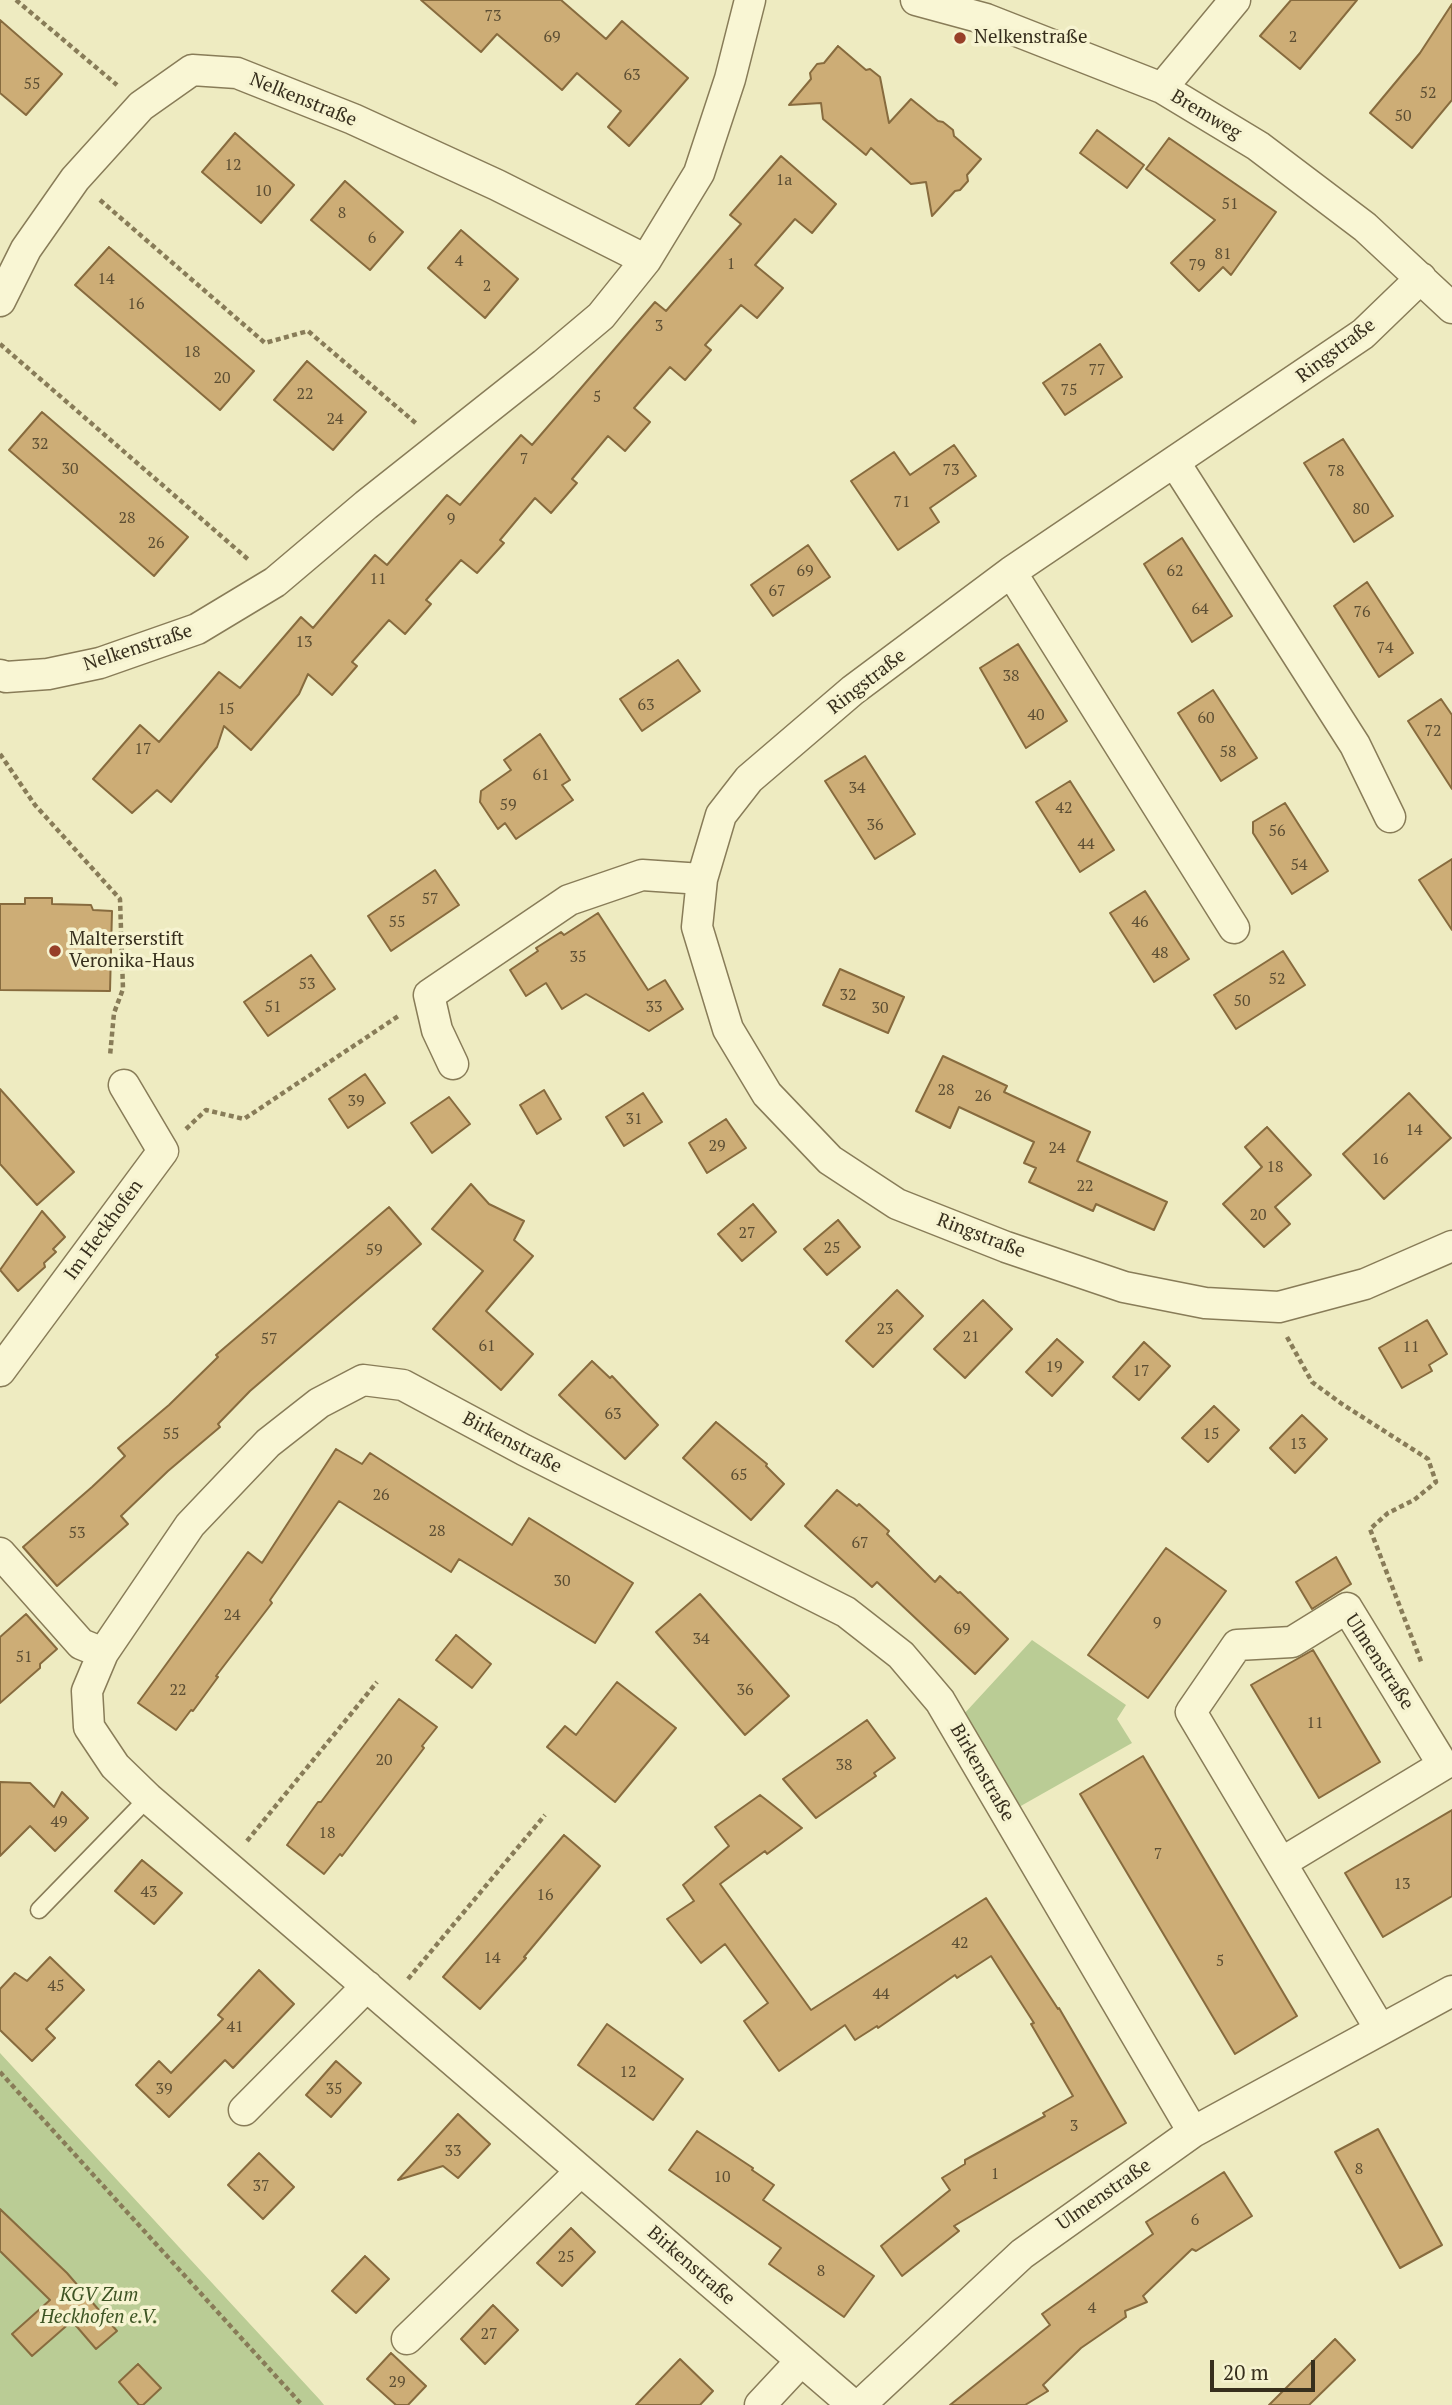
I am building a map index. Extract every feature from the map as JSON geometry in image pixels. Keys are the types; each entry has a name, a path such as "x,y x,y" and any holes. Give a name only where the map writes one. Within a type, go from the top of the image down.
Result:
{"street":[{"name":"Nelkenstraße","path":"0,675 6,677 48,674 112,659 197,629 275,582 366,505 443,446 601,316 646,260 699,173 730,79 750,0"},
{"name":"Bremweg","path":"916,0 986,19 1162,88 1258,146 1365,227 1452,307"},
{"path":"1162,88 1235,0"},
{"name":"Nelkenstraße","path":"0,301 26,249 75,179 141,106 192,71 237,73 389,136 497,185 646,260"},
{"name":"Ringstraße","path":"1420,278 1363,334 1011,572 853,690 749,779 721,815 702,879 697,927 728,1028 767,1094 830,1160 897,1205 1006,1247 1124,1287 1205,1303 1279,1307 1365,1284 1452,1246"},
{"path":"1175,463 1355,745 1391,817"},
{"path":"1011,572 1234,928"},
{"path":"453,1064 437,1030 429,995 569,900 642,875 702,879"},
{"path":"124,1085 163,1151"},
{"name":"Im Heckhofen","path":"0,1371 163,1151"},
{"name":"Birkenstraße","path":"853,2405 148,1798 115,1766 89,1727 88,1691 103,1653 190,1525 268,1443 319,1403 363,1380 402,1385 524,1450 846,1612 901,1655 940,1701 1193,2132"},
{"path":"0,1553 81,1644 103,1653"},
{"name":"Ulmenstraße","path":"1281,1863 1443,1765 1347,1608 1292,1642 1237,1645 1191,1712 1281,1863 1380,2029"},
{"name":"Ulmenstraße","path":"860,2405 1021,2254 1193,2132 1452,1991"},
{"path":"244,2110 377,1995"},
{"path":"407,2339 581,2171"},
{"path":"760,2405 801,2361"}],"lane":[{"path":"39,1910 148,1798"}],"path":[{"path":"16,0 141,106"},
{"path":"75,179 265,343 308,331 443,446"},
{"path":"0,344 275,582"},
{"path":"0,754 35,806 120,899 123,989 114,1013 109,1055 124,1085"},
{"path":"163,1151 206,1111 244,1119 429,995"},
{"path":"1279,1307 1280,1325 1312,1382 1429,1459 1436,1482 1414,1500 1388,1513 1370,1529 1427,1676"},
{"path":"226,1866 377,1682"},
{"path":"377,1995 545,1815"},
{"path":"0,2072 302,2405"}],"green space":[{"path":"1032,1640 1126,1705 1117,1719 1132,1743 1019,1807 963,1715"},
{"name":"KGV Zum Heckhofen e.V.","path":"0,2053 320,2400 324,2405 0,2405"}],"building":[{"path":"421,0 561,0 606,39 622,21 688,78 629,146 608,127 621,111 577,73 562,90 497,34 481,52"},
{"path":"1291,0 1357,0 1300,69 1260,36"},
{"path":"1452,4 1452,100 1412,148 1370,113 1420,53"},
{"path":"0,20 62,74 26,115 0,93"},
{"path":"838,46 866,70 870,69 880,77 889,123 911,99 953,130 954,136 981,159 967,175 968,181 932,216 926,182 911,184 871,148 866,155 823,119 821,103 789,105 811,79 810,73 817,64 824,63"},
{"path":"1097,130 1144,165 1127,188 1080,153"},
{"path":"235,133 294,185 261,223 202,172"},
{"path":"1169,138 1276,212 1231,275 1223,267 1199,291 1171,263 1215,220 1146,169"},
{"path":"781,156 836,204 812,233 795,219 755,265 783,288 757,318 741,305 705,345 711,350 685,380 670,367 634,408 650,422 625,451 608,436 572,479 577,483 551,513 535,498 500,540 504,543 477,573 461,560 426,600 431,604 405,634 389,620 352,662 357,666 332,695 308,674 299,694 251,750 224,726 217,747 171,802 157,790 132,813 93,779 140,725 159,742 219,672 240,688 301,617 313,628 375,555 387,565 447,495 460,505 521,435 532,445 655,302 666,311 741,224 730,215"},
{"path":"345,181 403,232 370,270 311,220"},
{"path":"461,230 518,279 485,318 428,268"},
{"path":"109,247 254,371 220,410 75,285"},
{"path":"1100,344 1122,377 1065,415 1043,383"},
{"path":"307,361 366,412 333,450 274,400"},
{"path":"42,412 188,537 154,576 9,450"},
{"path":"1343,439 1393,516 1354,542 1304,463"},
{"path":"954,445 976,476 930,508 939,522 898,550 851,481 894,452 910,475"},
{"path":"1182,538 1232,616 1192,642 1144,564"},
{"path":"808,545 830,577 773,616 751,585"},
{"path":"1367,582 1413,653 1379,677 1334,606"},
{"path":"1018,644 1067,721 1026,748 980,668"},
{"path":"678,660 700,691 642,731 620,699"},
{"path":"1213,690 1257,758 1221,781 1178,713"},
{"path":"1441,699 1452,715 1452,789 1408,721"},
{"path":"540,734 570,780 562,785 573,800 516,839 505,823 498,829 480,802 481,791 511,770 504,760"},
{"path":"865,756 915,834 875,859 825,781"},
{"path":"1070,781 1114,850 1080,872 1036,802"},
{"path":"1285,803 1328,871 1292,894 1253,833 1253,822"},
{"path":"1452,859 1452,930 1419,880"},
{"path":"435,870 459,905 391,951 368,916"},
{"path":"1145,891 1189,959 1154,982 1110,913"},
{"name":"Malterserstift Veronika-Haus","path":"25,898 52,898 52,904 91,905 93,910 112,911 110,991 0,990 0,904 25,904"},
{"path":"598,913 648,990 665,980 683,1009 649,1031 586,994 562,1009 546,983 526,996 510,970 538,951 536,948 561,932 564,935"},
{"path":"1283,951 1305,985 1236,1029 1214,995"},
{"path":"311,955 335,989 268,1036 244,1002"},
{"path":"840,969 904,997 888,1033 823,1005"},
{"path":"943,1056 1007,1086 1004,1092 1090,1132 1077,1161 1167,1202 1154,1230 1096,1204 1093,1211 1029,1182 1036,1168 1024,1163 1034,1142 959,1107 950,1128 916,1111"},
{"path":"365,1074 385,1103 348,1128 329,1099"},
{"path":"0,1089 74,1172 37,1205 0,1164"},
{"path":"544,1090 561,1119 537,1134 520,1105"},
{"path":"643,1093 662,1122 624,1146 606,1117"},
{"path":"1409,1093 1451,1138 1384,1199 1343,1154"},
{"path":"449,1097 470,1124 432,1153 411,1123"},
{"path":"726,1119 746,1148 707,1173 689,1143"},
{"path":"1267,1127 1311,1175 1275,1207 1290,1224 1264,1247 1223,1204 1262,1167 1245,1147"},
{"path":"471,1184 489,1204 524,1221 514,1240 533,1256 486,1311 533,1354 501,1390 433,1329 483,1271 432,1229"},
{"path":"753,1204 776,1232 742,1261 718,1234"},
{"path":"389,1207 421,1244 250,1391 218,1424 220,1427 121,1516 128,1524 57,1586 23,1547 125,1456 118,1448 169,1405 218,1357 216,1355"},
{"path":"42,1211 65,1237 53,1249 56,1252 44,1263 45,1267 18,1291 0,1270"},
{"path":"838,1220 860,1247 827,1275 804,1249"},
{"path":"897,1290 923,1316 873,1367 846,1341"},
{"path":"983,1300 1012,1329 965,1378 934,1349"},
{"path":"1427,1320 1447,1354 1429,1365 1432,1371 1402,1388 1379,1348"},
{"path":"1057,1339 1083,1362 1052,1396 1026,1372"},
{"path":"1144,1342 1170,1366 1139,1400 1113,1377"},
{"path":"592,1361 610,1378 612,1376 658,1425 625,1459 559,1395"},
{"path":"1214,1406 1239,1430 1208,1462 1182,1438"},
{"path":"1302,1415 1327,1439 1295,1473 1270,1448"},
{"path":"716,1422 767,1464 784,1484 751,1520 683,1458"},
{"path":"336,1449 362,1464 370,1453 512,1545 529,1518 633,1583 595,1643 459,1559 451,1572 339,1501 270,1600 272,1603 193,1711 191,1710 176,1730 138,1703 248,1552 262,1563"},
{"path":"837,1490 857,1506 859,1504 889,1531 887,1534 935,1582 940,1576 1008,1639 975,1674 877,1582 872,1587 805,1526"},
{"path":"1166,1548 1226,1591 1148,1698 1088,1655"},
{"path":"1336,1557 1351,1584 1312,1609 1296,1582"},
{"path":"700,1594 789,1696 745,1735 656,1632"},
{"path":"26,1614 57,1649 40,1664 40,1668 0,1703 0,1637"},
{"path":"456,1635 491,1664 472,1688 436,1660"},
{"path":"1313,1650 1380,1762 1319,1798 1251,1685"},
{"path":"617,1682 676,1728 615,1802 547,1747 565,1726 576,1735"},
{"path":"399,1699 437,1727 342,1856 340,1854 324,1874 287,1845"},
{"path":"867,1720 895,1758 874,1773 876,1776 816,1818 783,1779"},
{"path":"1143,1756 1297,2016 1235,2054 1080,1794"},
{"path":"0,1782 30,1783 54,1807 62,1792 88,1818 55,1851 30,1826 0,1856"},
{"path":"760,1795 802,1828 720,1884 811,2010 986,1898 1059,2008 1126,2123 954,2226 959,2231 902,2276 881,2246 950,2190 942,2178 965,2164 965,2160 1045,2116 1043,2113 1073,2096 1031,2024 1034,2023 991,1956 957,1978 955,1975 878,2028 877,2026 855,2040 845,2025 779,2071 744,2021 768,2003 725,1944 701,1963 667,1919 694,1901 683,1885 729,1846 715,1827"},
{"path":"1452,1810 1452,1896 1383,1937 1345,1873"},
{"path":"564,1835 600,1866 524,1957 526,1958 480,2009 443,1977"},
{"path":"142,1860 182,1893 154,1924 115,1891"},
{"path":"50,1957 84,1990 46,2029 55,2038 32,2061 0,2030 0,1989 15,1973 27,1981"},
{"path":"259,1970 294,2004 233,2068 225,2060 169,2117 136,2085 159,2061 171,2073 223,2019 218,2015"},
{"path":"607,2024 683,2079 653,2120 578,2065"},
{"path":"336,2061 361,2083 331,2117 306,2095"},
{"path":"458,2114 490,2144 458,2178 443,2166 398,2180"},
{"path":"1378,2129 1442,2245 1400,2268 1335,2152"},
{"path":"697,2131 774,2185 763,2200 874,2276 844,2317 769,2264 781,2248 669,2170"},
{"path":"259,2153 294,2187 263,2219 228,2185"},
{"path":"1224,2172 1252,2216 1196,2251 1192,2249 1143,2296 1147,2302 1125,2311 1126,2317 1081,2348 1043,2385 1048,2391 1025,2405 950,2405 1050,2325 1042,2314 1153,2234 1146,2222"},
{"path":"0,2209 67,2273 117,2331 96,2349 72,2321 32,2356 12,2334 50,2300 0,2251"},
{"path":"571,2228 595,2252 562,2286 537,2263"},
{"path":"365,2256 389,2279 356,2313 332,2291"},
{"path":"493,2305 518,2330 485,2364 461,2339"},
{"path":"1335,2339 1355,2360 1309,2405 1269,2405"},
{"path":"391,2353 426,2386 408,2405 396,2405 367,2379"},
{"path":"680,2359 713,2391 700,2405 636,2405"},
{"path":"138,2364 161,2388 143,2405 139,2405 119,2382"}],"place":[{"name":"Nelkenstraße","path":"960,38"},
{"name":"Malterserstift Veronika-Haus","path":"55,951"}]}
